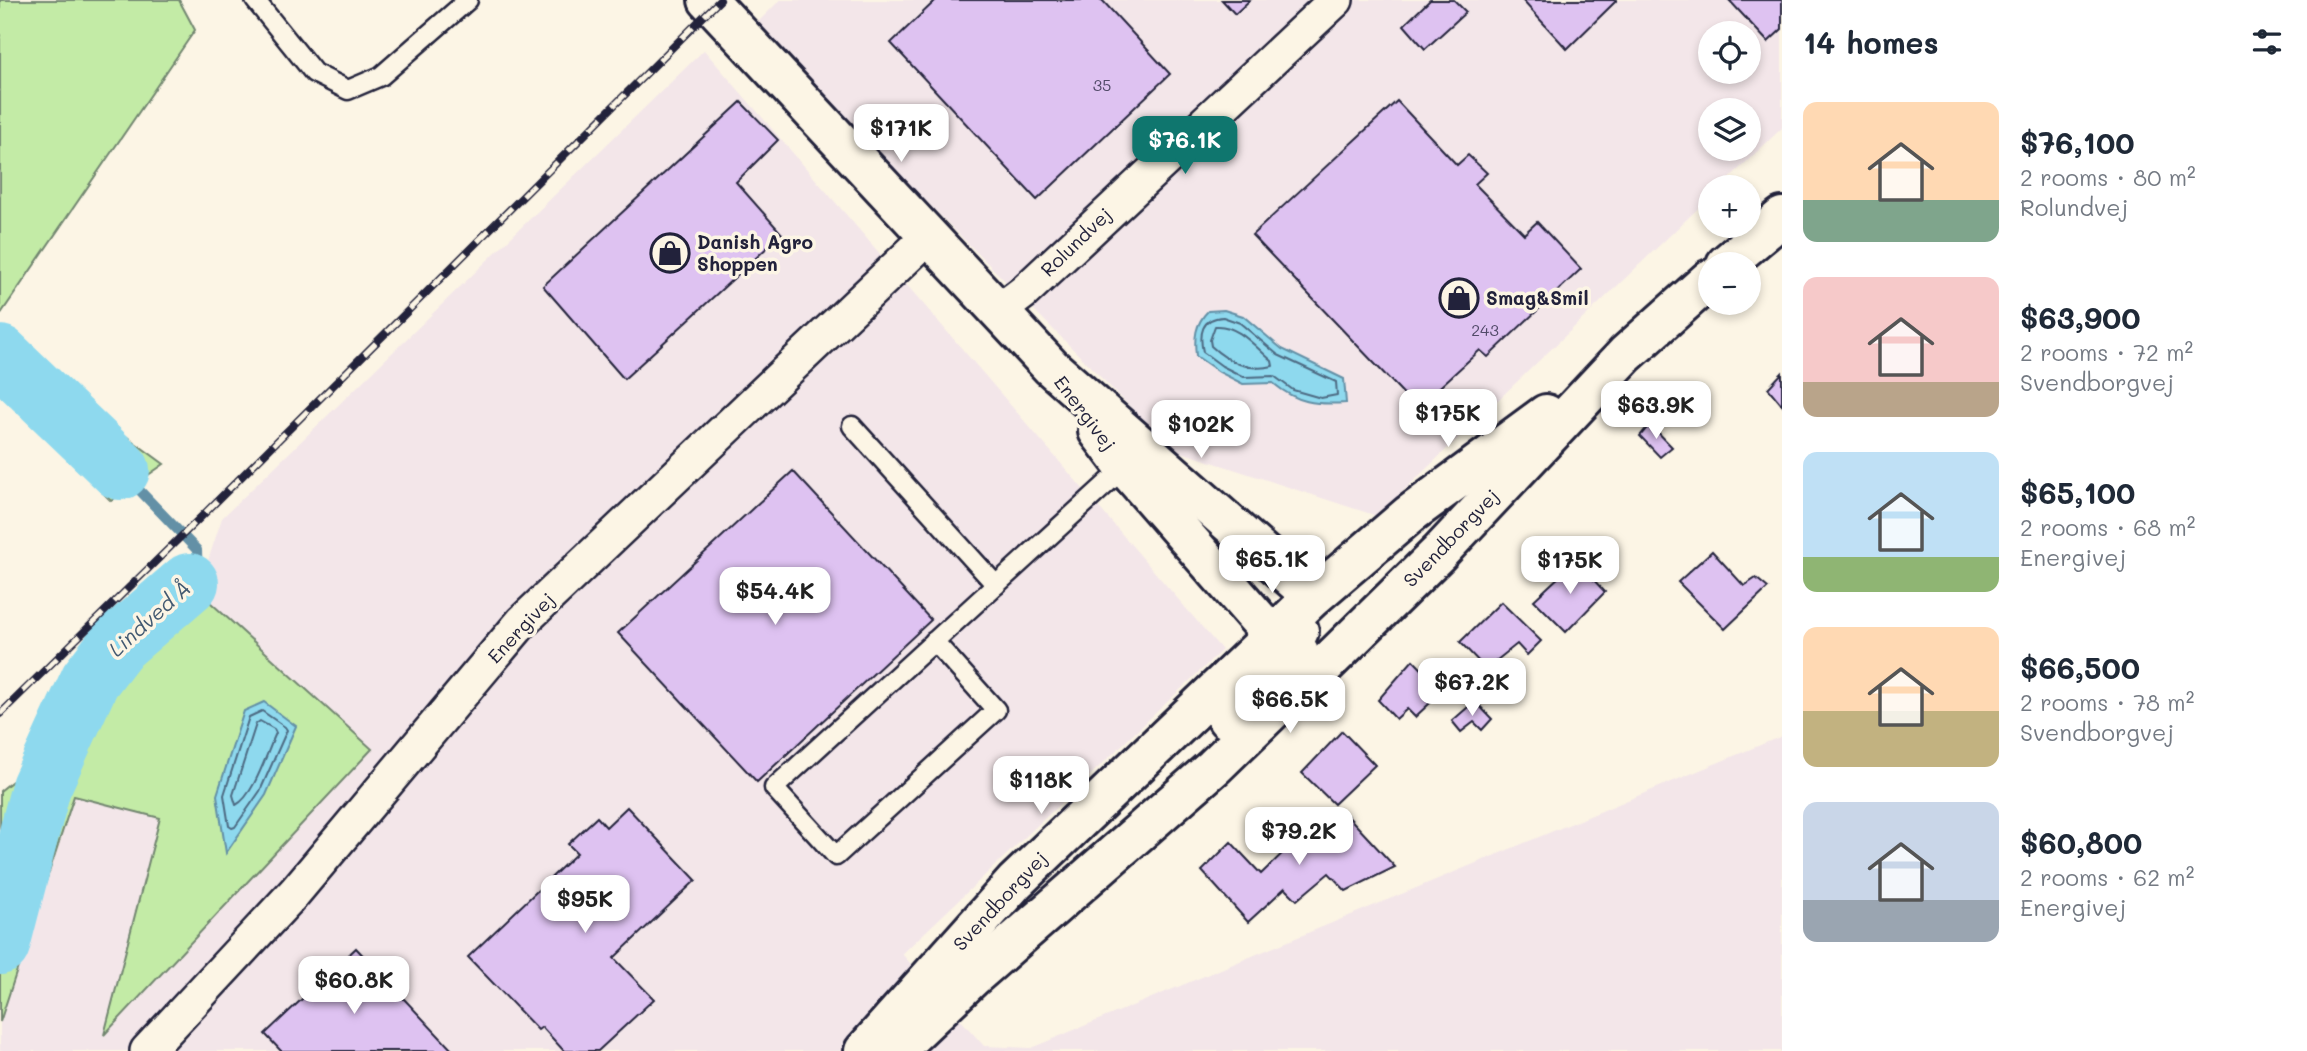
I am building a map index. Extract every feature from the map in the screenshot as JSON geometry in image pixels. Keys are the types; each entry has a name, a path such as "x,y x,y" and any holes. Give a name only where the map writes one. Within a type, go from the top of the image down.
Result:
{"main road":[{"name":"Energivej","path":"708,0 1135,458 1297,649"},
{"path":"1739,252 1775,219"},
{"name":"Svendborgvej","path":"863,1051 1015,882 1297,649 1438,553 1626,354 1698,290"},
{"name":"Svendborgvej","path":"895,1051 971,978 1213,767 1276,707 1313,597 1409,514 1626,354"},
{"name":"Energivej","path":"1135,458 1313,597"}],"street":[{"name":"Rolundvej","path":"999,311 1024,292 1336,0"},
{"name":"Energivej","path":"147,1051 304,881 522,622 928,237"}],"lane":[{"path":"255,0 314,73 348,90 381,76 468,0"},
{"path":"852,426 996,585"},
{"path":"934,641 996,710 836,856 774,788 934,641 1135,458"}],"shaded area":[{"path":"780,0 1782,0 1782,128 1761,148 1761,98 1698,98 1698,161 1747,161 1733,175 1698,175 1698,208 1377,516 1172,449 753,27"},
{"path":"704,50 1222,650 902,954 984,1046 1031,1048 1782,736 1782,1051 0,1051 0,1022 102,707 198,591 222,518"}],"green space":[{"path":"0,0 179,0 195,30 0,315"},
{"path":"0,344 164,464 111,501 0,390"},
{"path":"189,583 372,749 104,1035 160,818 74,796 0,1022 0,791 63,740 90,680 116,646"}],"water":[{"path":"1224,310 1243,316 1282,349 1344,379 1346,403 1325,404 1298,399 1273,383 1243,384 1196,356 1195,337 1200,321 1208,311"},
{"path":"264,702 296,726 266,795 226,853 217,795 244,711"}],"building":[{"path":"936,0 1102,0 1170,74 1037,200 891,43"},
{"path":"1222,0 1250,0 1235,14"},
{"path":"1430,0 1454,0 1466,12 1425,49 1404,25"},
{"path":"1522,0 1616,0 1616,1 1567,49"},
{"path":"1729,0 1782,0 1782,29 1768,42 1761,34 1761,21 1748,21"},
{"path":"1397,101 1457,165 1468,155 1487,173 1475,184 1524,234 1537,222 1581,269 1488,357 1480,350 1417,408 1252,235"},
{"path":"741,102 778,140 736,182 782,234 624,379 543,286"},
{"path":"1782,373 1782,405 1768,388"},
{"path":"1650,424 1672,447 1660,457 1640,436"},
{"path":"793,471 931,620 757,782 618,633"},
{"path":"1712,551 1744,586 1756,578 1768,588 1725,629 1678,582"},
{"path":"1576,561 1605,592 1566,632 1534,600"},
{"path":"1501,602 1541,641 1527,655 1517,644 1486,669 1460,642"},
{"path":"1413,660 1443,691 1415,717 1407,709 1396,719 1378,700"},
{"path":"1475,701 1492,719 1482,730 1474,722 1461,732 1452,721"},
{"path":"1342,731 1375,765 1334,804 1302,773"},
{"path":"627,807 696,880 614,958 654,999 598,1051 564,1051 542,1027 538,1030 468,957 577,853 568,844 597,817 606,827"},
{"path":"1343,811 1395,867 1346,891 1329,873 1297,900 1285,888 1248,922 1202,871 1231,842 1261,874 1295,841 1302,847"},
{"path":"356,948 453,1051 281,1051 265,1034"}],"waterway":[{"name":"Lindved Å","path":"0,355 120,470"},
{"name":"Lindved Å","path":"120,470 197,550 198,575 189,583"},
{"name":"Lindved Å","path":"0,945 41,787 90,680 116,646 189,583"}],"railway":[{"path":"0,714 720,0"}],"place":[{"name":"Danish Agro Shoppen","path":"670,253"},
{"name":"Smag&Smil","path":"1459,298"}]}
